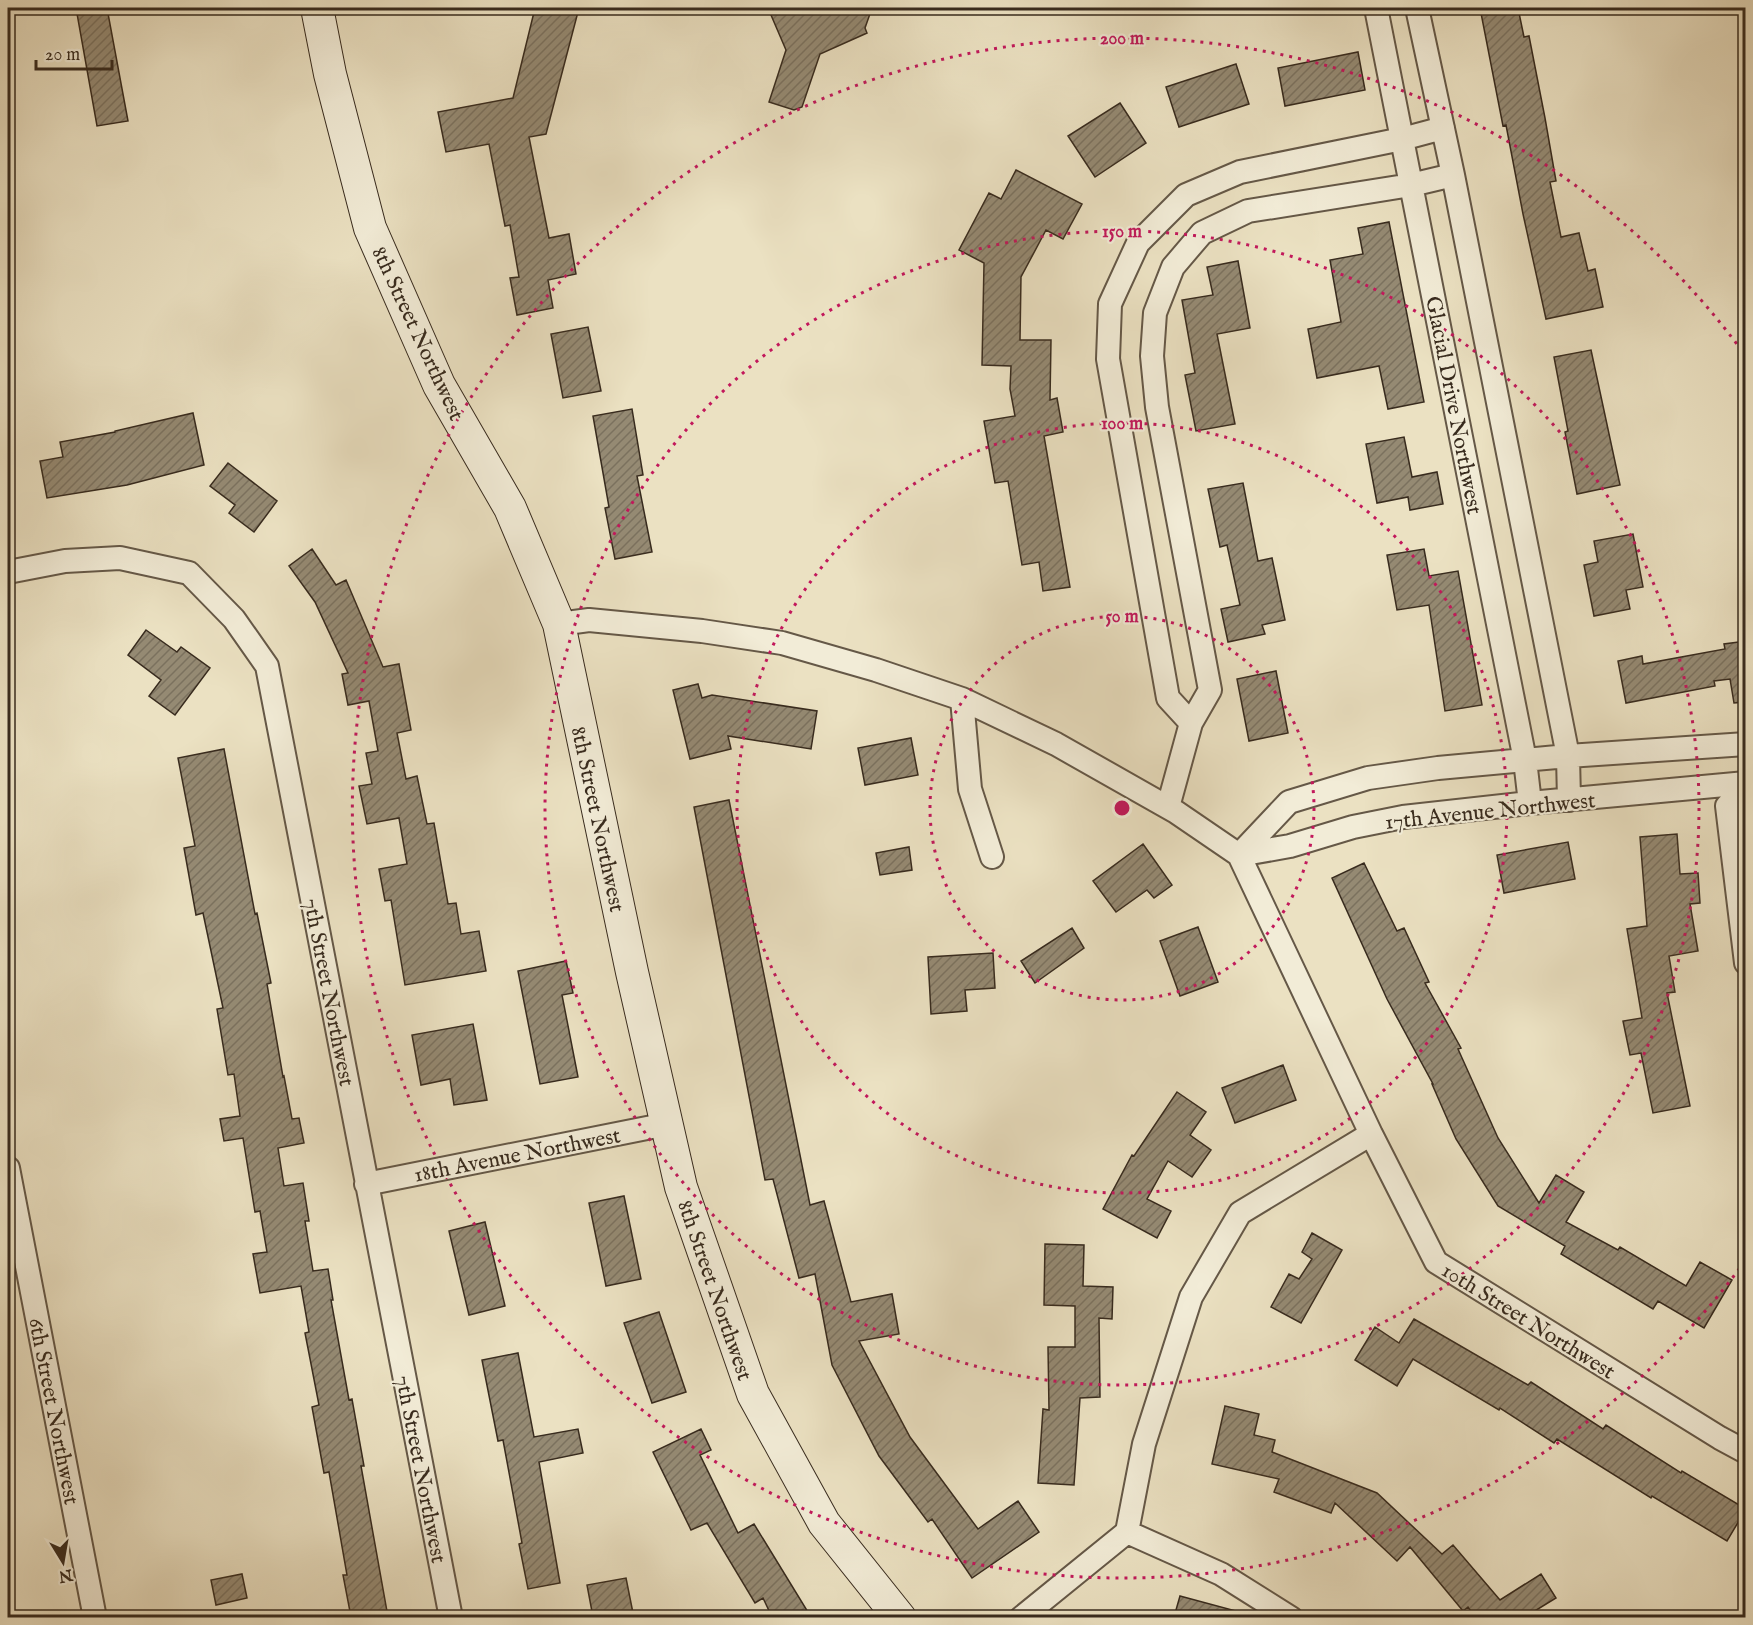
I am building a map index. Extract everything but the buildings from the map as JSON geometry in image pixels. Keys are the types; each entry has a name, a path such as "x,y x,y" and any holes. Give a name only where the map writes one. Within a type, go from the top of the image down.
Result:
{"street":[{"name":"8th Street Northwest","path":"317,8 330,74 370,228 439,385 510,508 559,624 629,961 681,1187 753,1394 824,1523 900,1617"},
{"name":"Glacial Drive Northwest","path":"1376,8 1525,760 1530,803"},
{"path":"1417,8 1453,175 1568,756 1569,800"},
{"path":"1191,723 1168,698 1108,359 1110,304 1138,243 1186,195 1240,172 1402,139 1443,128"},
{"path":"1168,807 1191,723 1210,690 1157,407 1152,356 1155,313 1173,267 1202,233 1248,211 1411,185 1453,175"},
{"name":"7th Street Northwest","path":"8,572 65,561 120,558 189,573 234,619 267,666 451,1617"},
{"path":"559,624 589,620 702,631 782,643 876,670 962,699 1056,744 1168,807 1239,855 1371,1134 1240,1213 1191,1297 1144,1444 1127,1532 1021,1617"},
{"path":"962,699 970,789 992,857"},
{"path":"1239,855 1289,802 1368,778 1438,768 1568,756 1746,744"},
{"path":"1746,785 1727,806 1746,963"},
{"name":"17th Avenue Northwest","path":"1239,855 1290,846 1353,827 1403,818 1530,803 1746,785"},
{"name":"18th Avenue Northwest","path":"366,1184 667,1124"},
{"name":"10th Street Northwest","path":"1371,1134 1436,1262 1746,1452"},
{"name":"6th Street Northwest","path":"8,1168 95,1617"},
{"path":"1127,1532 1221,1574 1291,1617"}]}
